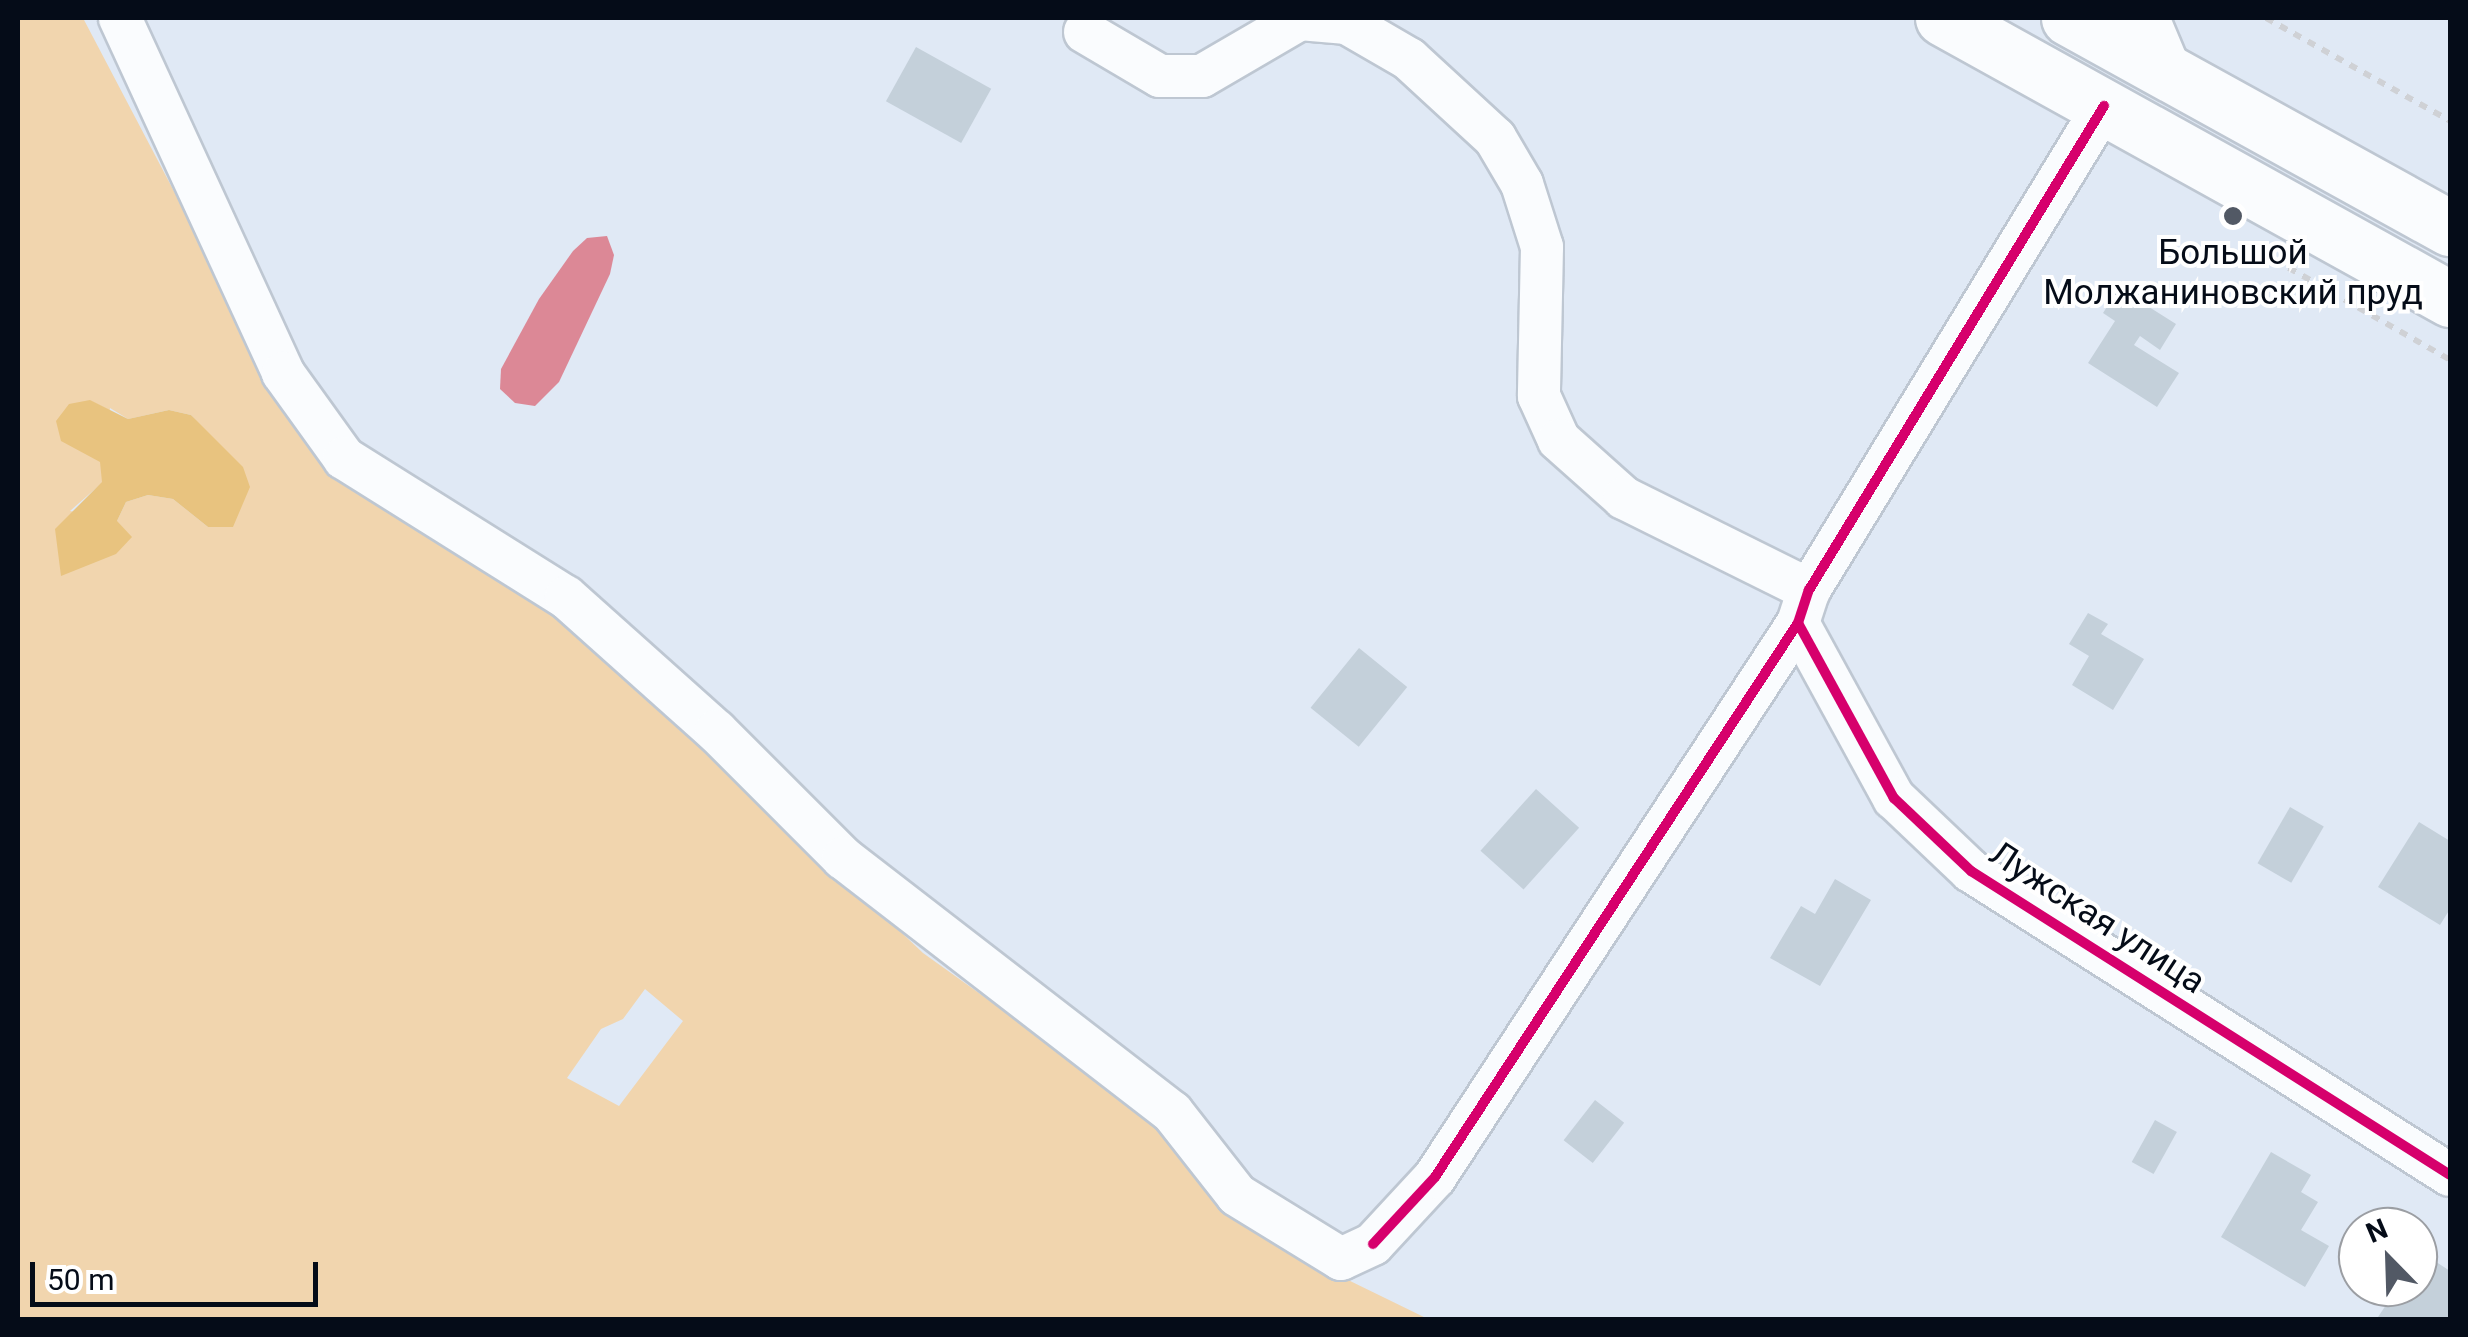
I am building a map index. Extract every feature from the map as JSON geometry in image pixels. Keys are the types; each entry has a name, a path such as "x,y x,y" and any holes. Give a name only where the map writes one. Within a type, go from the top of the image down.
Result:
{"highway":[{"path":"1943,18 2450,299"},
{"path":"2069,18 2450,228"}],"street":[{"path":"120,18 283,374 344,458 566,597 716,731 843,858 1172,1112 1237,1195 1341,1259 1373,1244 1436,1177 1804,607 2104,106"},
{"path":"2148,18 2172,75"},
{"path":"1085,32 1160,76 1202,76 1300,19 1346,23 1408,59 1495,138 1522,184 1542,247 1539,396 1559,440 1624,498 1804,607"},
{"name":"Лужская улица","path":"1804,607 1894,798 1971,872 2450,1175"}],"path":[{"path":"2266,18 2450,122"},
{"path":"2257,249 2450,360"}],"shaded area":[{"path":"18,18 83,18 239,315 275,400 325,468 514,579 679,722 923,953 1141,1109 1219,1203 1301,1257 1428,1319 18,1319","holes":["110,408 128,419 169,410 191,415 205,431 208,527 173,499 148,495 126,502 117,521 70,511 103,482","645,989 683,1021 619,1106 567,1078 601,1029 623,1019"]},
{"path":"607,236 614,255 610,274 559,382 535,406 515,403 500,389 501,369 539,299 587,238"},
{"path":"90,400 128,419 169,410 191,415 243,467 250,487 233,527 208,527 173,499 148,495 126,502 117,521 132,537 116,554 61,576 55,529 102,482 100,462 61,441 56,421 69,404"}],"building":[{"path":"916,47 991,89 961,143 886,101"},
{"path":"2119,288 2176,324 2160,350 2140,336 2134,345 2179,373 2157,407 2088,363 2115,321 2103,313"},
{"path":"2088,613 2108,624 2101,634 2144,659 2113,710 2072,685 2089,656 2069,644"},
{"path":"1359,648 1407,687 1359,747 1311,708"},
{"path":"1536,789 1579,828 1524,889 1480,851"},
{"path":"2290,807 2324,826 2291,883 2258,863"},
{"path":"2419,822 2450,841 2450,909 2440,925 2378,887"},
{"path":"1835,879 1871,900 1820,986 1770,958 1801,906 1815,914"},
{"path":"1595,1100 1624,1123 1593,1163 1564,1140"},
{"path":"2155,1120 2177,1132 2154,1174 2132,1162"},
{"path":"2271,1152 2311,1175 2301,1192 2318,1202 2301,1230 2329,1246 2305,1287 2221,1237"},
{"path":"2438,1263 2450,1271 2450,1320 2376,1320 2385,1307 2438,1307"}],"cycle path":[{"path":"1373,1244 1435,1177 1798,623 1809,590 2104,106"},
{"path":"1798,623 1894,798 1971,871 2450,1175"}],"place":[{"name":"Большой Молжаниновский пруд","path":"2233,216"}]}
